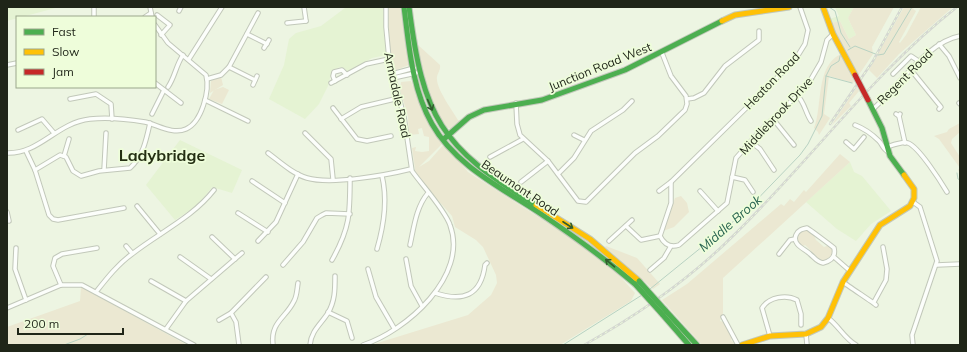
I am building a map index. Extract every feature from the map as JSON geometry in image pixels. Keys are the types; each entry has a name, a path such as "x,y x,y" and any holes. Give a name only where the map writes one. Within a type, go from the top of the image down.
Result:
{"main road":[{"name":"Beaumont Road","path":"404,7 416,70 445,137 480,167 583,234 637,283 696,345"},
{"name":"Beaumont Road","path":"409,7 416,70"},
{"name":"Junction Road West","path":"445,137 480,111 491,107 536,101 638,65 695,34 735,15 788,7"},
{"path":"742,345 770,336 806,334 817,330 828,318 843,282 880,225 887,219 907,209 913,202 913,185 888,149 882,128 833,34 823,7"},
{"name":"Beaumont Road","path":"664,312 689,345"}],"street":[{"path":"150,7 151,15"},
{"path":"189,59 222,7"},
{"path":"287,23 306,22 304,7"},
{"name":"Armadale Road","path":"363,345 376,340 394,328 435,294 445,278 450,265 453,243 449,221 411,169 404,117 389,59 386,7"},
{"name":"Heaton Road","path":"659,191 671,182 709,145 795,60 802,51 808,30 800,7"},
{"path":"207,79 221,75 229,67 258,13"},
{"path":"157,15 170,25 161,35"},
{"path":"7,153 26,150 39,144 54,133 81,121 112,119 150,123 174,131 186,129 194,123 205,100 207,79 204,72 161,35 156,27"},
{"path":"687,99 694,98 704,93 725,66 759,40 759,31"},
{"path":"247,34 267,44"},
{"name":"Middlebrook Drive","path":"671,246 678,245 728,203 736,158 797,95 814,75 821,62 826,40 833,34"},
{"name":"Regent Road","path":"873,109 911,70 940,44 960,36"},
{"path":"264,48 269,40"},
{"path":"940,44 949,56 960,78"},
{"path":"516,103 518,130 523,139 548,161 578,201 586,202 635,152 658,136 685,110 687,99 683,90 671,76 662,53"},
{"path":"168,87 173,80 178,63 183,55"},
{"path":"893,74 911,56 920,62"},
{"path":"331,83 366,64 389,59"},
{"path":"229,67 256,78 253,84"},
{"path":"335,81 333,76 334,72 342,70 348,75"},
{"path":"393,76 416,70"},
{"path":"911,70 921,85 929,90 941,107 939,109"},
{"path":"156,84 181,103"},
{"path":"152,114 164,90"},
{"path":"70,100 96,94 111,104 112,119"},
{"path":"797,95 810,115 811,121"},
{"path":"341,119 361,107 399,98"},
{"path":"205,100 248,121"},
{"path":"558,174 574,158 584,140 594,128 613,117 632,101"},
{"path":"333,108 357,139 367,141 391,136"},
{"path":"898,115 905,143"},
{"path":"18,130 42,119 54,133"},
{"path":"773,120 791,144"},
{"path":"69,138 64,156 73,172 79,175 104,170 131,168 145,146 150,123"},
{"path":"855,125 862,127 866,135 880,142 883,149 888,149 905,143 911,144 933,169 947,192"},
{"path":"104,170 106,133"},
{"path":"305,133 331,159 333,179"},
{"path":"574,135 584,140"},
{"path":"846,142 855,150 866,135"},
{"path":"493,156 523,139"},
{"path":"751,142 760,149 772,169"},
{"path":"26,150 35,170 49,216 53,219 58,220 124,208"},
{"path":"268,153 298,174 312,179 382,176 411,169"},
{"path":"35,170 57,156 64,156"},
{"path":"524,181 548,161"},
{"path":"258,241 276,222 298,174"},
{"path":"376,249 384,216 385,193 382,176"},
{"path":"732,177 745,180 749,189 753,192"},
{"path":"332,260 347,229 350,214 350,178"},
{"path":"252,181 285,203"},
{"path":"660,236 671,203 671,182"},
{"path":"96,292 116,268 132,253 199,208 214,190"},
{"path":"700,191 718,212"},
{"path":"410,245 418,209 428,193"},
{"path":"913,202 920,207 937,256 937,265 912,334 913,345"},
{"path":"137,206 160,234"},
{"path":"7,212 9,221"},
{"path":"238,213 268,232"},
{"path":"283,265 322,215 326,213 350,214"},
{"path":"611,240 632,220"},
{"path":"626,226 641,240 660,236"},
{"path":"779,251 790,240 795,239 801,230 810,229 834,248 834,257 850,271"},
{"path":"650,270 664,258 671,246 666,244 660,236"},
{"path":"212,238 235,259"},
{"path":"795,239 798,245 818,262 826,263 834,257"},
{"path":"126,246 132,253"},
{"path":"843,282 875,304 886,280 883,247"},
{"path":"16,248 15,269 26,300"},
{"path":"61,286 53,266 55,258 62,254 97,248"},
{"path":"166,330 186,301 242,253"},
{"path":"180,258 211,279"},
{"path":"406,259 411,286 422,306"},
{"path":"435,294 454,298 468,294 479,285 487,263"},
{"path":"937,265 960,264"},
{"path":"368,269 376,297 394,328"},
{"path":"310,345 315,329 328,312 335,294 334,276"},
{"path":"219,320 231,313 266,277"},
{"path":"151,281 186,301"},
{"path":"273,345 272,339 277,323 294,303 298,283"},
{"path":"7,308 61,286 82,284 194,345"},
{"path":"770,336 762,310 766,302 777,298 788,297 798,302 801,314 801,325"},
{"path":"758,304 763,306"},
{"path":"328,312 347,321 352,338"},
{"path":"231,313 236,322 239,345"},
{"path":"723,317 738,345"},
{"path":"828,318 839,327 846,338 856,345"},
{"path":"806,334 807,345"}],"shaded area":[{"path":"7,7 59,7 26,16 16,16 16,19 7,21"},
{"path":"383,7 386,55 372,58 348,72 344,68 340,67 332,70 328,86 319,104 305,119 269,99 284,65 289,39 296,33 321,26 345,8"},
{"path":"389,7 400,7 409,65 396,70 393,65 389,49"},
{"path":"835,7 854,7 848,18 856,35 849,39 840,21 831,23 829,19 839,16"},
{"path":"854,7 894,7 872,47 873,54 858,76 831,23 840,21 849,39 856,35 848,18"},
{"path":"904,7 914,7 913,9 916,11 899,42 900,43 921,7 953,7 899,54 877,78 869,70"},
{"path":"418,45 440,65 437,76 438,84 449,106 458,120 461,121 451,129 445,125 433,105 425,78"},
{"path":"841,54 854,81 853,83 829,76 824,114 830,118 819,135 814,128 817,119 823,77 833,60"},
{"path":"221,77 223,85 210,93 211,81"},
{"path":"411,81 423,112 442,144 419,167 429,161 445,143 468,172 582,245 617,273 635,293 631,301 560,345 371,345 468,315 491,295 497,283 496,275 483,247 476,240 455,227 452,216 412,171 415,169 412,148 416,147 415,151 429,151 429,137 424,136 422,128 418,129 419,134 409,135 408,116 400,90 401,82"},
{"path":"223,87 229,90 222,104 209,99 214,90"},
{"path":"857,87 859,91 849,103 851,106 831,126"},
{"path":"960,123 960,132 952,139 951,143 960,157 960,168 939,139 934,136 947,132 949,129"},
{"path":"180,140 242,170 232,193 212,187 198,205 175,220 146,185"},
{"path":"840,154 850,162 723,278 723,313 720,321 724,322 732,338 731,340 736,345 702,345 662,300 687,284 781,204 784,206 790,199 794,202 804,190 806,192"},
{"path":"850,162 854,172 862,176 891,211 871,224 856,241 837,229 806,202"},
{"path":"681,196 687,203 689,212 674,227 663,231 675,198"},
{"path":"807,230 813,233 816,240 824,247 830,245 834,252 825,261 819,260 805,245 803,246 798,243 799,234 802,231"},
{"path":"606,246 637,258 660,284 653,289 605,247"},
{"path":"81,287 187,345 7,345 7,327 80,301"}],"waterway":[{"path":"829,7 835,11 841,33 850,47"},
{"name":"Middle Brook","path":"848,50 855,46 878,55 884,54 912,7"},
{"name":"Middle Brook","path":"650,289 745,212 800,155 808,144 822,116 826,76 831,66 839,61 840,56"},
{"path":"826,76 852,83"},
{"path":"957,173 958,179 960,180"},
{"name":"Middle Brook","path":"563,345 642,295"},
{"path":"64,345 80,339 88,334"}],"railway":[{"path":"830,124 873,61 902,7"},
{"path":"584,345 663,295 718,250 763,206 870,88 926,33 957,7"}],"traffic: fast":[{"path":"404,7 412,67 420,96 425,111 442,139 453,152 479,174 563,229 635,284"},
{"path":"409,7 421,76 430,103 442,126 457,146 478,165 536,205"},
{"path":"445,138 469,117 484,110 542,100 625,70 722,21"},
{"path":"868,100 882,128 890,156 904,175"},
{"path":"639,281 665,310"},
{"path":"635,284 662,314"},
{"path":"665,310 697,345"},
{"path":"662,314 689,345"}],"traffic: slow":[{"path":"722,21 735,15 789,7"},
{"path":"823,7 833,34 855,75"},
{"path":"742,345 770,336 806,334 821,327 828,318 843,282 880,225 910,206 914,198 914,189 904,175"},
{"path":"536,205 590,239 639,281"}],"traffic: jam":[{"path":"855,75 868,100"}],"district":[{"name":"Ladybridge","path":"162,155"}]}
